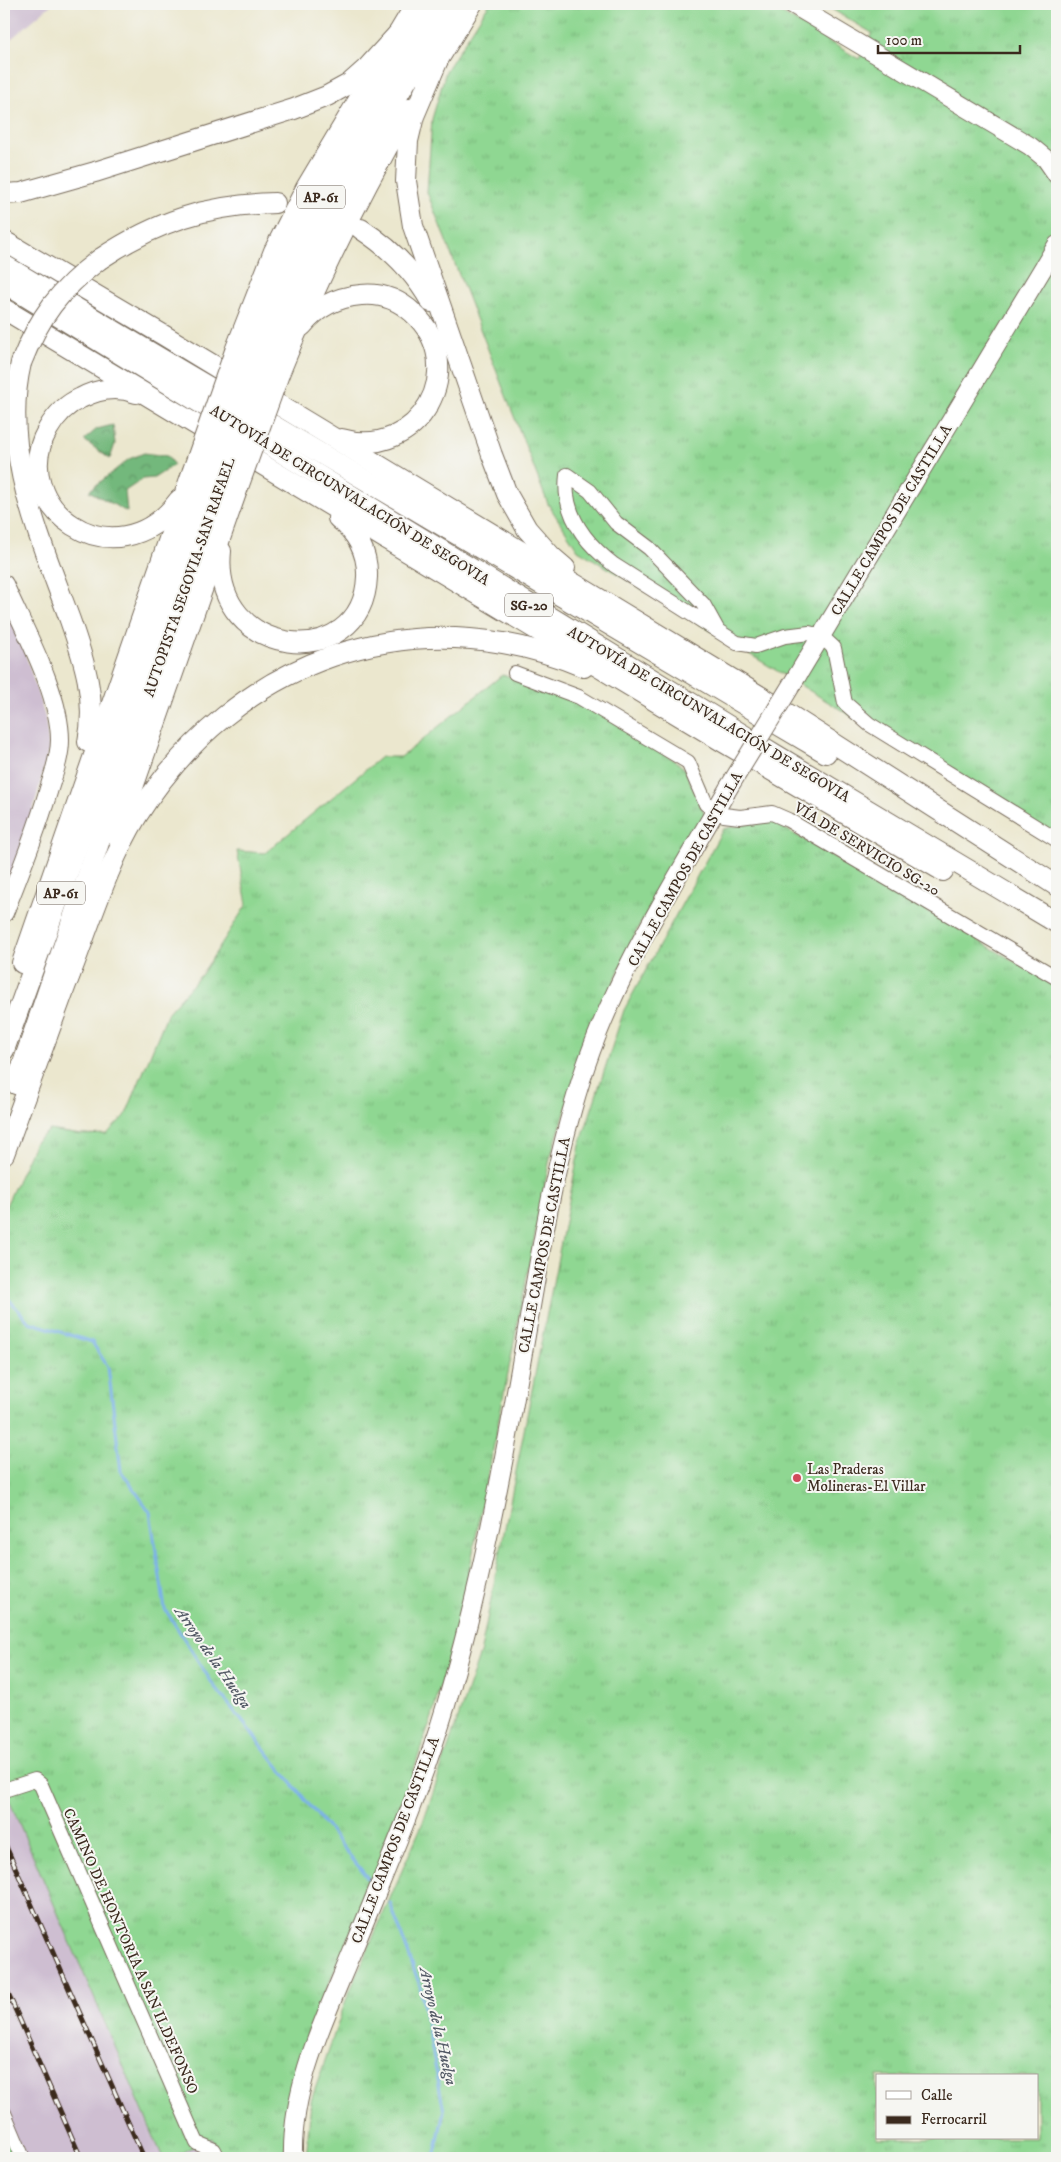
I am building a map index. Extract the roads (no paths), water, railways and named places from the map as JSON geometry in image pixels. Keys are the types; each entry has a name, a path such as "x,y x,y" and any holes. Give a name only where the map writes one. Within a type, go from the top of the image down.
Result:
{"highway":[{"path":"4,1014 57,859 214,482 257,362 274,251 306,188 416,4"},
{"name":"AUTOPISTA SEGOVIA-SAN RAFAEL","path":"4,1050 114,745 214,482 257,362 285,272 319,202 435,4"},
{"name":"AUTOPISTA SEGOVIA-SAN RAFAEL","path":"257,362 280,324 336,204 452,4"},
{"path":"288,352 310,300 354,210 437,62 472,4"},
{"path":"4,194 20,193 95,172 294,109 327,96 349,84 367,68 397,35"},
{"path":"437,62 414,116 408,141 406,182 413,226 507,494 527,529 551,556 567,570 649,630"},
{"path":"57,859 90,735 92,713 90,689 84,659 27,504 16,463 12,411 20,363 35,330 51,304 74,280 100,259 141,234 190,214 231,205 275,203"},
{"path":"361,229 394,254 423,288 436,313 472,398"},
{"path":"4,241 763,698 1057,886"},
{"name":"AUTOVÍA DE CIRCUNVALACIÓN DE SEGOVIA","path":"4,265 325,458 526,574 1057,891"},
{"name":"AUTOVÍA DE CIRCUNVALACIÓN DE SEGOVIA","path":"4,283 726,725 1057,923"},
{"path":"257,362 288,352 300,329 321,308 338,300 366,294 379,295 406,307 427,329 438,355 437,381 428,406 407,431 378,443 351,442 303,421"},
{"path":"4,308 163,406 725,743 1057,938"},
{"path":"163,406 130,391 106,389 77,400 63,409 45,434 40,449 38,470 42,485 51,504 72,526 95,536 119,538 145,530 164,517 181,498 214,482"},
{"path":"4,456 90,689"},
{"path":"214,482 229,514 222,540 221,574 227,595 242,618 261,634 289,643 314,641 332,634 350,620 364,598 367,582 367,562 359,541 352,531 293,483"},
{"name":"AUTOPISTA SEGOVIA-SAN RAFAEL","path":"4,1119 214,482"},
{"path":"68,980 143,756 229,514"},
{"path":"4,1154 68,980 121,845 138,816 168,773 223,715 281,678 318,661 356,649 394,641 441,636 484,640 525,647 566,660 600,674 725,743"}],"main road":[{"path":"792,4 1030,146 1046,159 1057,179"},
{"path":"1030,146 1057,154"},
{"name":"CALLE CAMPOS DE CASTILLA","path":"292,2158 297,2106 311,2054 407,1818 443,1714 464,1638 490,1530 546,1221 569,1119 605,1017 640,945 729,787 1057,245"},
{"path":"4,584 48,685 57,715 60,739 56,768 39,824 4,913"}],"street":[{"path":"718,631 703,604 649,548 616,523 590,491 567,476 565,490 567,504 578,526 598,553 614,565 718,631 737,642 756,646 785,636 809,633 821,636 834,648 845,703 869,724 1057,840"},
{"path":"515,673 579,697 688,762 706,804 716,811"},
{"name":"VÍA DE SERVICIO SG-20","path":"716,811 726,816 740,817 772,813 788,820 1057,978"},
{"name":"CAMINO DE HONTORIA A SAN ILDEFONSO","path":"10,1788 35,1780 41,1785 197,2143 214,2150 218,2158"},
{"path":"4,2113 23,2158"}],"waterway":[{"name":"Arroyo de la Huelga","path":"4,1294 29,1322 92,1342 108,1367 121,1471 150,1512 165,1609 214,1686 371,1882"},
{"name":"Arroyo de la Huelga","path":"390,1903 420,1986 444,2111 434,2158"}],"railway":[{"path":"4,1842 144,2158"},
{"path":"4,1984 81,2158"}],"place":[{"name":"Las Praderas Molineras-El Villar","path":"797,1478"}]}
